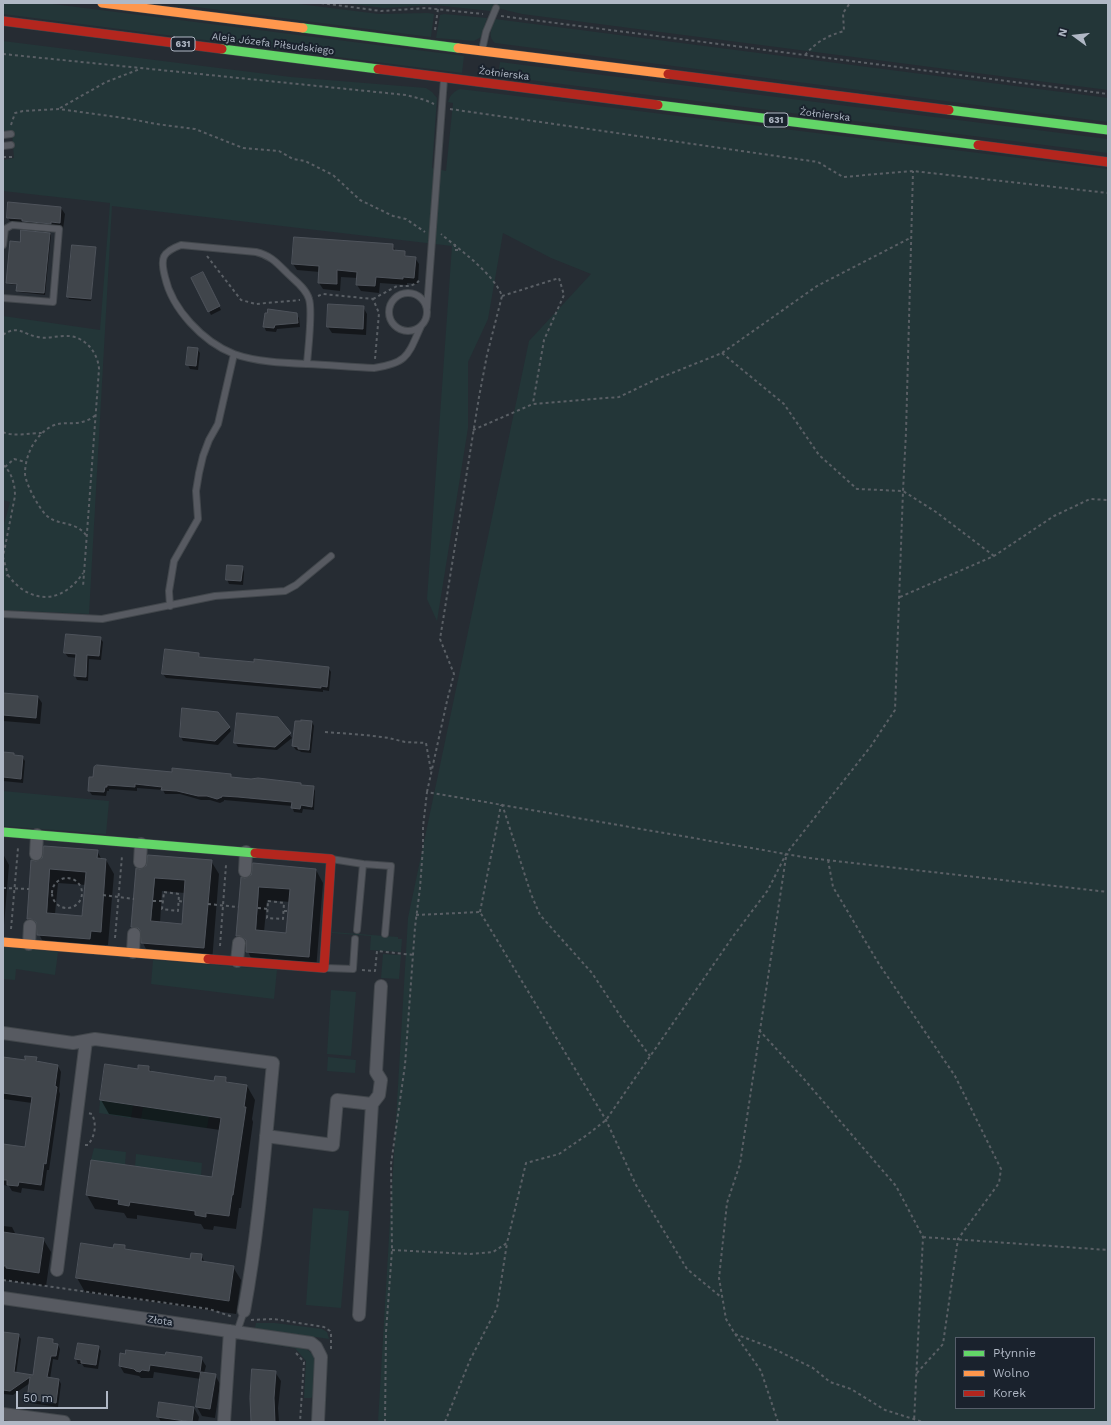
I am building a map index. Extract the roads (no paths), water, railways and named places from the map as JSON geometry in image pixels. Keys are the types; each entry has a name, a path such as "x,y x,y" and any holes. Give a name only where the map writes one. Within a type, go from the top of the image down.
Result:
{"main road":[{"name":"Aleja Józefa Piłsudskiego","path":"102,3 449,47"},
{"name":"Aleja Józefa Piłsudskiego","path":"3,22 445,78"},
{"name":"Żołnierska","path":"449,47 1108,130"},
{"name":"Żołnierska","path":"445,78 1108,162"},
{"path":"3,832 331,859 324,968 7,942"}],"street":[{"path":"36,854 38,835"},
{"path":"140,862 141,844"},
{"path":"244,871 246,852"},
{"path":"29,944 30,926"},
{"path":"133,952 134,934"},
{"path":"238,961 239,943"},
{"path":"359,1315 372,1104 380,1095 381,1080 376,1072 381,986"},
{"path":"3,1032 73,1043 95,1039 273,1064 249,1287 248,1315"},
{"path":"57,1270 86,1040"},
{"path":"266,1136 333,1145 337,1100 372,1104"},
{"name":"Złota","path":"3,1298 306,1341 316,1347 321,1357 318,1422"},
{"path":"224,1422 234,1331"},
{"path":"3,1414 64,1422"}],"lane":[{"path":"482,51 486,32 496,8"},
{"path":"308,364 309,298 304,290 272,258 265,254 256,252 181,245 164,253 162,263 167,286 172,297 186,318 199,331 218,345 234,354 286,363 374,368 400,362 409,352 427,314 445,78"},
{"path":"3,146 11,145"},
{"path":"3,245 5,229 12,225 59,229 53,302 3,298"},
{"path":"421,326 415,330 409,331 402,331 396,328 389,317 391,304 395,298 407,293 419,297 427,308"},
{"path":"170,606 169,591 174,561 198,519 196,491 199,473 205,451 218,424 234,354"},
{"path":"3,614 102,620 214,596 286,590 296,585 331,556"},
{"path":"331,859 390,866 385,934"},
{"path":"357,930 363,864"},
{"path":"324,968 353,969 355,939"},
{"path":"234,1331 248,1315"}]}
